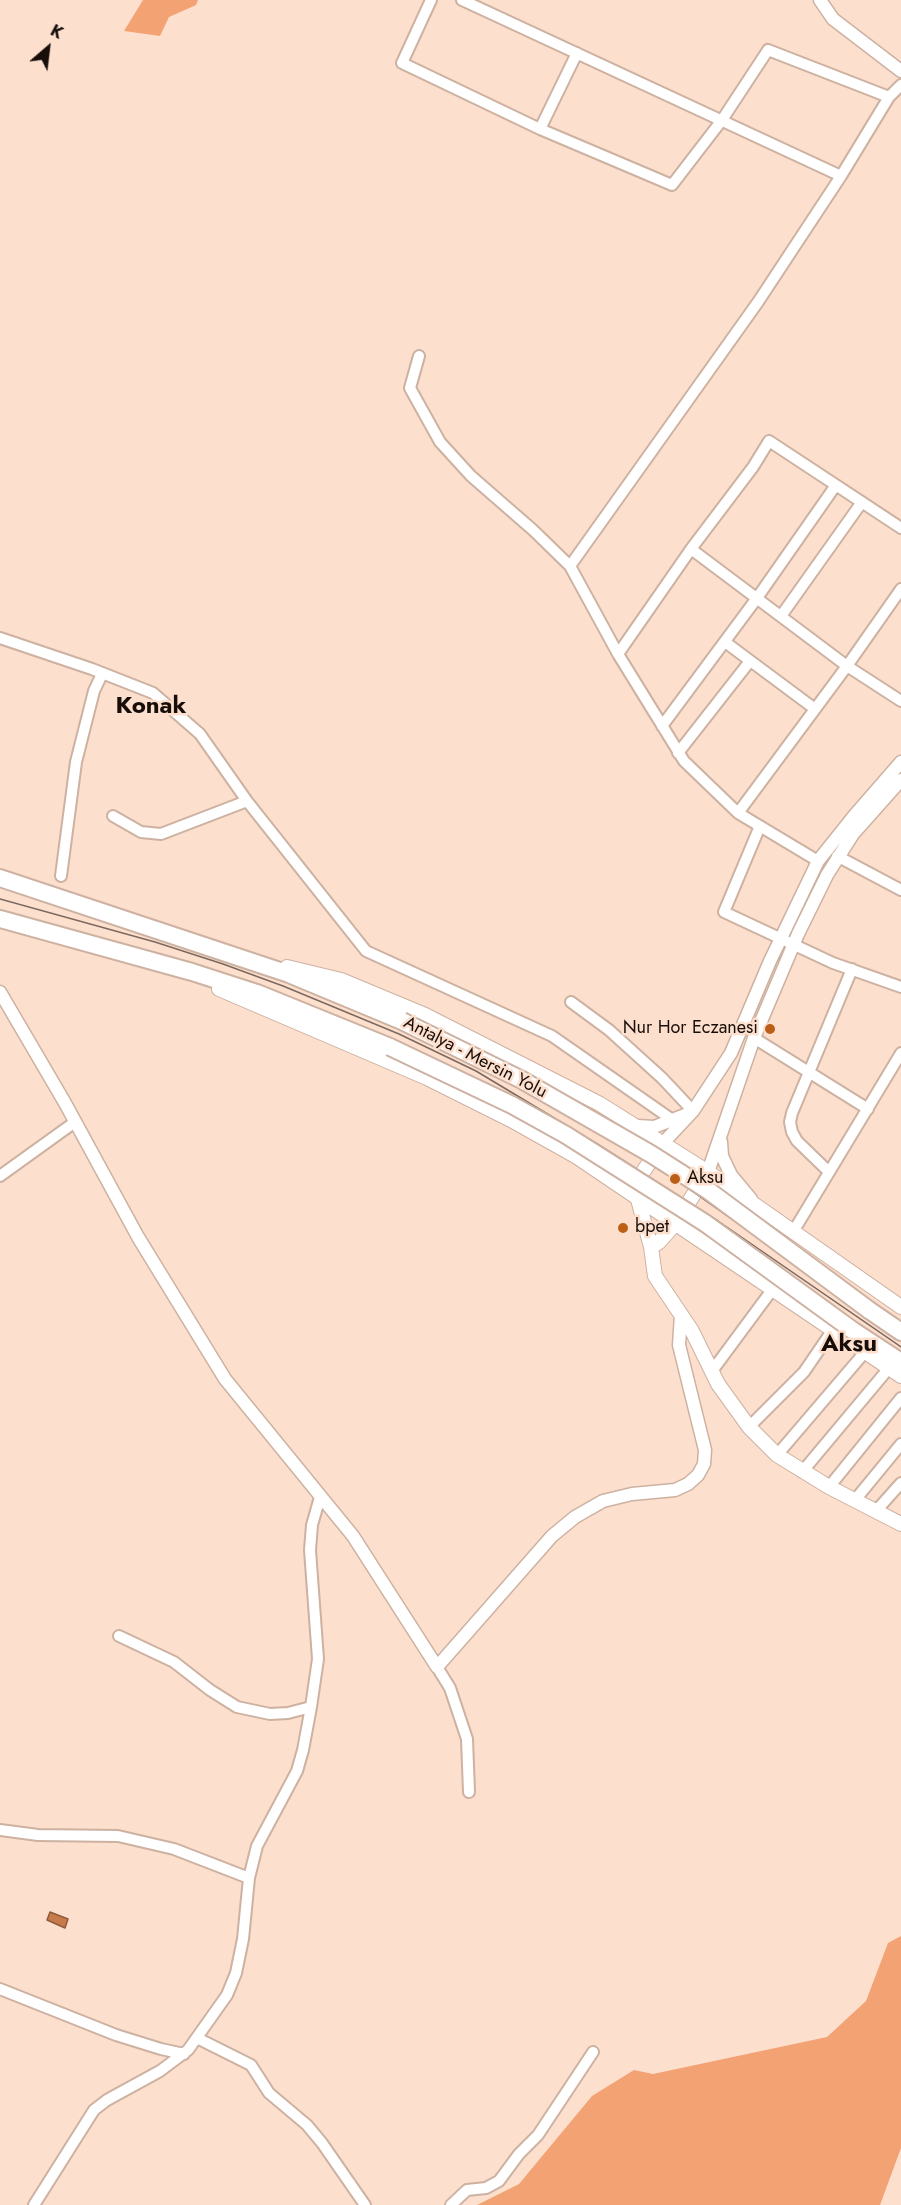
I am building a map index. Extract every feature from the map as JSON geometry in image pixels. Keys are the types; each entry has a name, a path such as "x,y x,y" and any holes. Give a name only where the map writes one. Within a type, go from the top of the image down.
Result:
{"highway":[{"name":"Antalya - Mersin Yolu","path":"0,878 289,974 402,1021 522,1080 651,1154 709,1191 901,1332"},
{"name":"Antalya - Mersin Yolu","path":"0,919 118,951 257,993 390,1047 512,1106 566,1135 705,1223 855,1332 895,1365"}],"main road":[{"path":"118,951 237,995 427,1078 511,1120 577,1157 637,1196 832,1331 865,1352 895,1365 901,1376"},
{"path":"228,952 341,980 425,1015 545,1075 664,1142 901,1308"},
{"path":"664,1142 641,1174 637,1196 651,1247 655,1276 692,1331 718,1384 749,1427 777,1455 802,1472 901,1524"},
{"path":"651,1247 659,1242 676,1222 708,1172"}],"street":[{"path":"431,0 402,63 540,129 672,185 722,120 768,50 889,97"},
{"path":"462,0 841,176"},
{"path":"820,0 833,19 901,71"},
{"path":"540,129 577,53"},
{"path":"570,566 702,384 841,176 889,97 901,85"},
{"path":"419,356 410,388 440,442 471,476 570,566 618,654 684,762 738,813 818,861"},
{"path":"618,654 770,441 901,528"},
{"path":"662,726 757,598 836,485"},
{"path":"781,616 862,502"},
{"path":"691,549 847,666 901,701"},
{"path":"738,813 901,589"},
{"path":"0,638 153,693 200,734 247,801 366,951 552,1036 674,1121"},
{"path":"725,642 815,709"},
{"path":"678,753 750,661"},
{"path":"61,876 76,762 92,699 102,674"},
{"path":"664,1142 693,1112 731,1053 818,861 901,762"},
{"path":"708,1172 754,1038 794,944 837,856 853,834 901,780"},
{"path":"113,816 141,832 161,834 247,801"},
{"path":"759,826 724,912 852,969 901,987"},
{"path":"837,856 901,890"},
{"path":"828,1171 797,1141 790,1126 792,1113 852,969"},
{"path":"0,992 138,1237 225,1379 353,1536 450,1688 467,1739 469,1792"},
{"path":"571,1002 609,1030 662,1078 693,1112"},
{"path":"754,1038 867,1109"},
{"path":"793,1232 901,1053"},
{"path":"638,1126 654,1127 693,1112"},
{"path":"0,1176 75,1122"},
{"path":"721,1137 722,1156 731,1175 760,1209"},
{"path":"712,1371 772,1290"},
{"path":"437,1667 552,1536 575,1517 603,1502 632,1494 675,1490 688,1484 698,1475 704,1464 705,1450 679,1344 681,1315"},
{"path":"749,1427 804,1372 832,1331"},
{"path":"777,1455 865,1352"},
{"path":"802,1472 895,1365"},
{"path":"829,1486 901,1398"},
{"path":"855,1500 901,1444"},
{"path":"876,1511 901,1483"},
{"path":"34,2205 94,2110 106,2100 160,2071 184,2054 227,1995 236,1973 243,1939 249,1878 257,1846 297,1771 311,1707 318,1659 310,1550 312,1525 320,1497"},
{"path":"118,1636 174,1662 237,1707 270,1714 288,1713 311,1707"},
{"path":"0,1830 38,1835 118,1836 174,1849 249,1878"},
{"path":"0,1989 116,2035 184,2054"},
{"path":"197,2038 250,2065 269,2092 306,2125 322,2143 365,2205"},
{"path":"451,2205 467,2190 486,2188 499,2181 519,2154 538,2135 593,2052"}],"shaded area":[{"path":"143,0 198,0 196,5 169,17 160,36 124,31"},
{"path":"50,1912 68,1919 65,1928 47,1920"},
{"path":"901,1936 901,2148 880,2205 477,2205 519,2184 592,2096 634,2070 653,2074 827,2037 866,2001 888,1943"}],"tram line":[{"path":"0,899 155,942 223,964 399,1034 476,1071 599,1145 718,1221 901,1347"},
{"path":"552,1107 606,1136 675,1179 784,1256"}],"place":[{"name":"Nur Hor Eczanesi","path":"770,1029"},
{"name":"Aksu","path":"675,1179"},
{"name":"bpet","path":"623,1228"}],"district":[{"name":"Konak","path":"151,707"},
{"name":"Aksu","path":"849,1345"}]}
